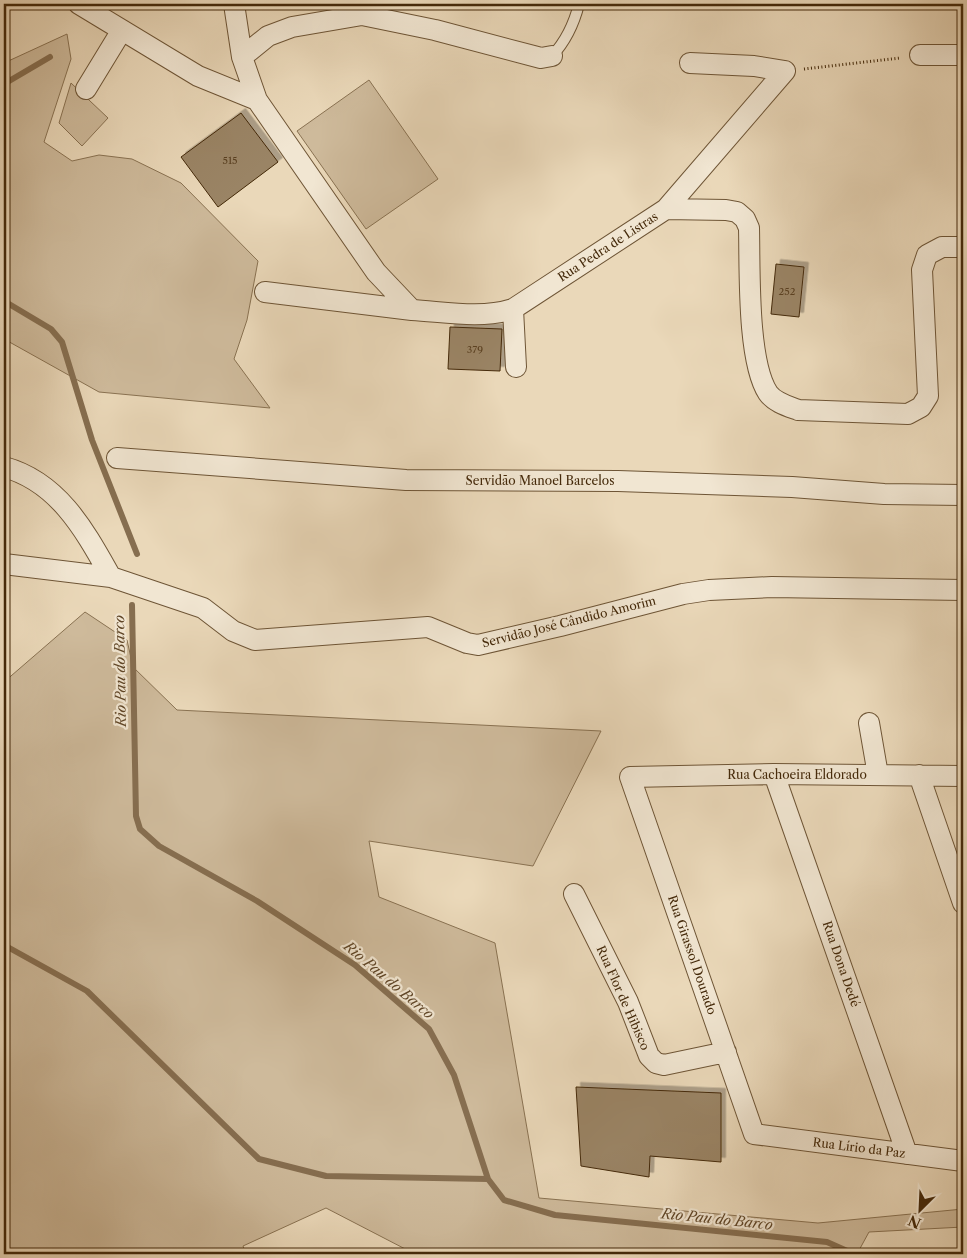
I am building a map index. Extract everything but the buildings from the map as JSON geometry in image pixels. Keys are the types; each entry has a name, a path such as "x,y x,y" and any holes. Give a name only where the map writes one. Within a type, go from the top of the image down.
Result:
{"street":[{"path":"79,4 198,76 257,100"},
{"path":"234,4 242,56 257,100 376,272 412,310"},
{"path":"242,56 268,36 292,27 363,10 541,58 552,56"},
{"path":"86,89 122,30"},
{"path":"920,56 963,55"},
{"path":"690,63 754,66 785,71"},
{"path":"666,209 785,71"},
{"name":"Rua Pedra de Listras","path":"265,292 412,310 482,315 499,313 513,309 666,209 726,210 737,212 745,219 748,228 752,328 761,378 769,394 782,404 798,410 908,414 921,407 928,396 922,270 927,255 942,247 963,247"},
{"path":"513,309 516,367"},
{"name":"Servidão Manoel Barcelos","path":"117,458 406,480 618,481 792,488 884,494 963,495"},
{"path":"4,467 38,481 62,502 83,527 111,577"},
{"name":"Servidão José Cândido Amorim","path":"4,564 111,577 203,608 233,631 256,640 428,627 467,643 478,645 683,594 709,590 772,587 963,590"},
{"path":"869,723 878,775"},
{"name":"Rua Cachoeira Eldorado","path":"630,777 774,774 963,776"},
{"name":"Rua Dona Dedé","path":"774,774 907,1154"},
{"path":"919,776 963,903"},
{"name":"Rua Girassol Dourado","path":"630,777 754,1134"},
{"name":"Rua Flor de Hibisco","path":"574,894 628,1002 649,1056 656,1064 664,1065 726,1052"},
{"name":"Rua Lírio da Paz","path":"754,1134 963,1161"}],"lane":[{"path":"552,56 562,46 570,31 579,4"}],"path":[{"path":"785,71 920,56"}],"shaded area":[{"path":"67,34 71,59 44,142 72,161 99,155 132,159 181,183 258,261 247,320 234,359 270,408 99,392 4,339 4,63"},
{"path":"369,80 438,179 366,229 297,131"},
{"path":"71,83 108,118 82,146 59,123"},
{"path":"85,612 127,640 133,667 177,710 601,731 533,866 369,841 379,897 495,943 539,1198 818,1223 963,1209 963,1227 869,1232 857,1254 431,1254 411,1252 326,1208 243,1246 246,1254 4,1254 4,682"}],"waterway":[{"name":"Rio Pau do Barco","path":"4,84 50,57"},
{"name":"Rio Pau do Barco","path":"4,301 51,329 62,342 92,440 137,554"},
{"name":"Rio Pau do Barco","path":"132,605 136,816 140,829 159,846 257,901 355,965 429,1029 454,1075 488,1179 504,1200 555,1215 827,1242 854,1254"},
{"path":"4,945 87,991 259,1159 326,1176 488,1179"}]}
